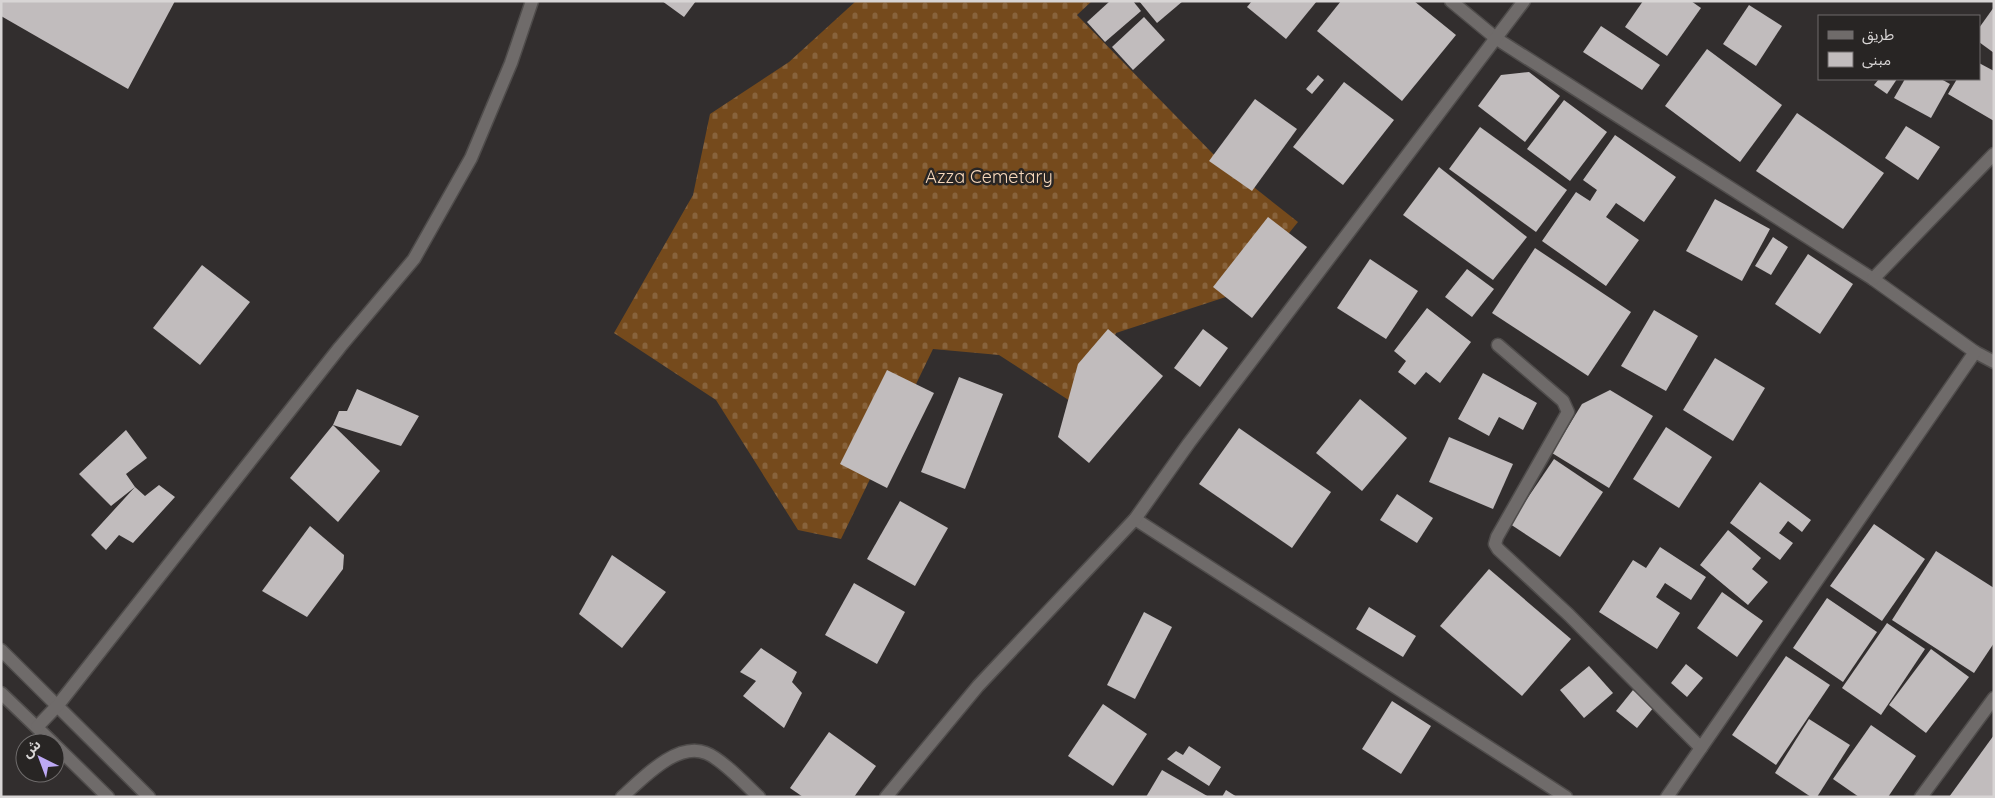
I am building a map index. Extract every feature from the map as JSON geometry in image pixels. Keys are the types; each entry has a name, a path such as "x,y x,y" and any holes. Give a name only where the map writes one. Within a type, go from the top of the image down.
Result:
{"street":[{"path":"37,727 58,705 340,347 414,259 471,158 511,63 532,1"},
{"path":"1451,1 1497,39 1873,279 1974,352 1994,362"},
{"path":"886,797 978,686 1135,519 1189,443 1524,1"},
{"path":"1873,279 1994,154"},
{"path":"1498,344 1563,401 1568,412 1495,544 1701,748"},
{"path":"1667,797 1974,352"},
{"path":"1135,519 1566,797"},
{"path":"1,650 150,797"},
{"path":"1,694 43,733"},
{"path":"1921,797 1994,698"},
{"path":"622,797 662,762 678,754 696,751 706,752 717,759 759,797"},
{"path":"65,755 108,797"}],"green space":[{"name":"Azza Cemetary","path":"856,1 1092,1 1077,15 1217,158 1298,222 1241,292 1116,333 1084,410 999,355 933,349 841,539 798,530 716,400 614,333 693,195 710,114 789,62"}],"building":[{"path":"1,1 175,1 128,89 1,16"},
{"path":"662,1 696,1 684,17"},
{"path":"1110,1 1133,1 1141,11 1105,42 1087,22"},
{"path":"1139,1 1183,1 1157,23"},
{"path":"1252,1 1317,1 1286,39 1247,7"},
{"path":"1341,1 1414,1 1456,35 1402,101 1317,31"},
{"path":"1643,1 1691,1 1701,8 1667,56 1625,27"},
{"path":"1749,5 1782,26 1756,66 1723,44"},
{"path":"1994,7 1994,53 1980,43 1980,27"},
{"path":"1144,17 1165,40 1133,70 1112,47"},
{"path":"1601,26 1660,65 1642,90 1583,52"},
{"path":"1707,49 1782,105 1740,162 1665,106"},
{"path":"1980,64 1994,71 1994,121 1948,94 1956,80 1980,80"},
{"path":"1529,72 1560,96 1525,142 1478,106 1501,75"},
{"path":"1318,75 1324,80 1312,94 1306,89"},
{"path":"1878,80 1896,80 1887,94 1874,85"},
{"path":"1904,80 1943,80 1950,84 1931,118 1894,98"},
{"path":"1344,82 1394,120 1343,185 1293,147"},
{"path":"1255,99 1297,129 1252,191 1209,161"},
{"path":"1564,100 1607,132 1570,181 1527,149"},
{"path":"1797,113 1884,173 1843,229 1756,171"},
{"path":"1906,126 1940,147 1918,180 1885,158"},
{"path":"1480,127 1567,190 1536,232 1449,169"},
{"path":"1615,135 1676,177 1644,222 1616,203 1606,217 1639,240 1606,286 1542,241 1576,192 1590,201 1597,190 1583,180"},
{"path":"1439,167 1527,237 1493,280 1403,215"},
{"path":"1715,199 1770,229 1742,281 1686,251"},
{"path":"1268,217 1307,247 1252,318 1213,287"},
{"path":"1773,237 1788,247 1771,275 1755,266"},
{"path":"1535,248 1631,312 1588,376 1492,313"},
{"path":"1808,254 1853,284 1820,334 1775,304"},
{"path":"1370,259 1418,291 1386,339 1337,308"},
{"path":"202,265 250,302 200,365 153,328"},
{"path":"1467,269 1494,289 1472,317 1445,297"},
{"path":"1427,308 1471,342 1440,383 1426,372 1415,385 1398,372 1406,361 1394,351"},
{"path":"1654,310 1698,336 1666,391 1621,366"},
{"path":"1108,329 1163,376 1089,463 1058,437 1078,364"},
{"path":"1203,329 1228,348 1200,387 1174,368"},
{"path":"1715,358 1765,388 1733,441 1683,410"},
{"path":"887,370 934,393 887,488 840,464"},
{"path":"1483,373 1537,403 1523,430 1499,417 1489,436 1458,419"},
{"path":"959,377 1003,394 965,489 921,472"},
{"path":"357,389 419,416 401,446 333,425 339,411 347,411"},
{"path":"1610,390 1653,416 1609,488 1552,453 1582,404"},
{"path":"1360,399 1407,438 1362,491 1316,453"},
{"path":"333,425 380,471 338,522 290,478"},
{"path":"1666,427 1712,457 1679,508 1633,479"},
{"path":"1239,428 1331,492 1292,548 1199,484"},
{"path":"126,430 147,458 126,474 135,487 111,506 79,474"},
{"path":"1449,437 1513,464 1493,509 1429,482"},
{"path":"1554,459 1603,492 1560,557 1510,524"},
{"path":"1760,482 1811,520 1802,532 1788,521 1779,533 1793,543 1780,560 1730,523"},
{"path":"159,485 175,497 133,543 119,535 106,550 91,535 135,487 145,496"},
{"path":"1397,494 1433,518 1417,543 1380,520"},
{"path":"900,501 948,528 915,586 867,559"},
{"path":"1874,524 1925,559 1882,621 1830,586"},
{"path":"310,526 344,555 343,569 307,617 262,591"},
{"path":"1728,530 1761,558 1752,569 1768,582 1748,605 1700,565"},
{"path":"1660,547 1706,577 1691,600 1665,583 1656,597 1680,613 1657,649 1599,612 1633,560 1646,568"},
{"path":"1936,551 1994,588 1994,643 1974,673 1892,620"},
{"path":"612,555 666,592 622,648 579,614"},
{"path":"1489,569 1571,639 1522,696 1440,626"},
{"path":"854,583 905,612 877,664 825,635"},
{"path":"1722,592 1763,621 1737,657 1697,628"},
{"path":"1827,598 1877,632 1843,682 1793,648"},
{"path":"1369,607 1416,636 1403,657 1356,629"},
{"path":"1144,612 1172,627 1135,699 1107,685"},
{"path":"1887,623 1925,649 1881,715 1842,688"},
{"path":"761,648 797,672 792,682 802,693 784,728 743,696 756,681 740,672"},
{"path":"1931,649 1969,677 1926,733 1889,705"},
{"path":"1786,656 1830,685 1776,765 1732,735"},
{"path":"1686,664 1703,678 1687,697 1671,683"},
{"path":"1589,666 1613,693 1584,718 1560,690"},
{"path":"1633,690 1654,707 1637,728 1616,711"},
{"path":"1392,701 1431,726 1401,774 1362,749"},
{"path":"1103,704 1147,734 1113,786 1068,756"},
{"path":"1809,719 1850,745 1817,797 1811,797 1775,773"},
{"path":"1871,725 1916,756 1888,797 1859,797 1833,779"},
{"path":"829,732 876,766 854,797 803,797 790,788"},
{"path":"1994,735 1994,797 1949,797"},
{"path":"1189,746 1221,767 1209,786 1167,759 1176,751 1183,755"},
{"path":"1162,770 1209,797 1146,797"},
{"path":"1226,790 1237,797 1222,797"}]}
